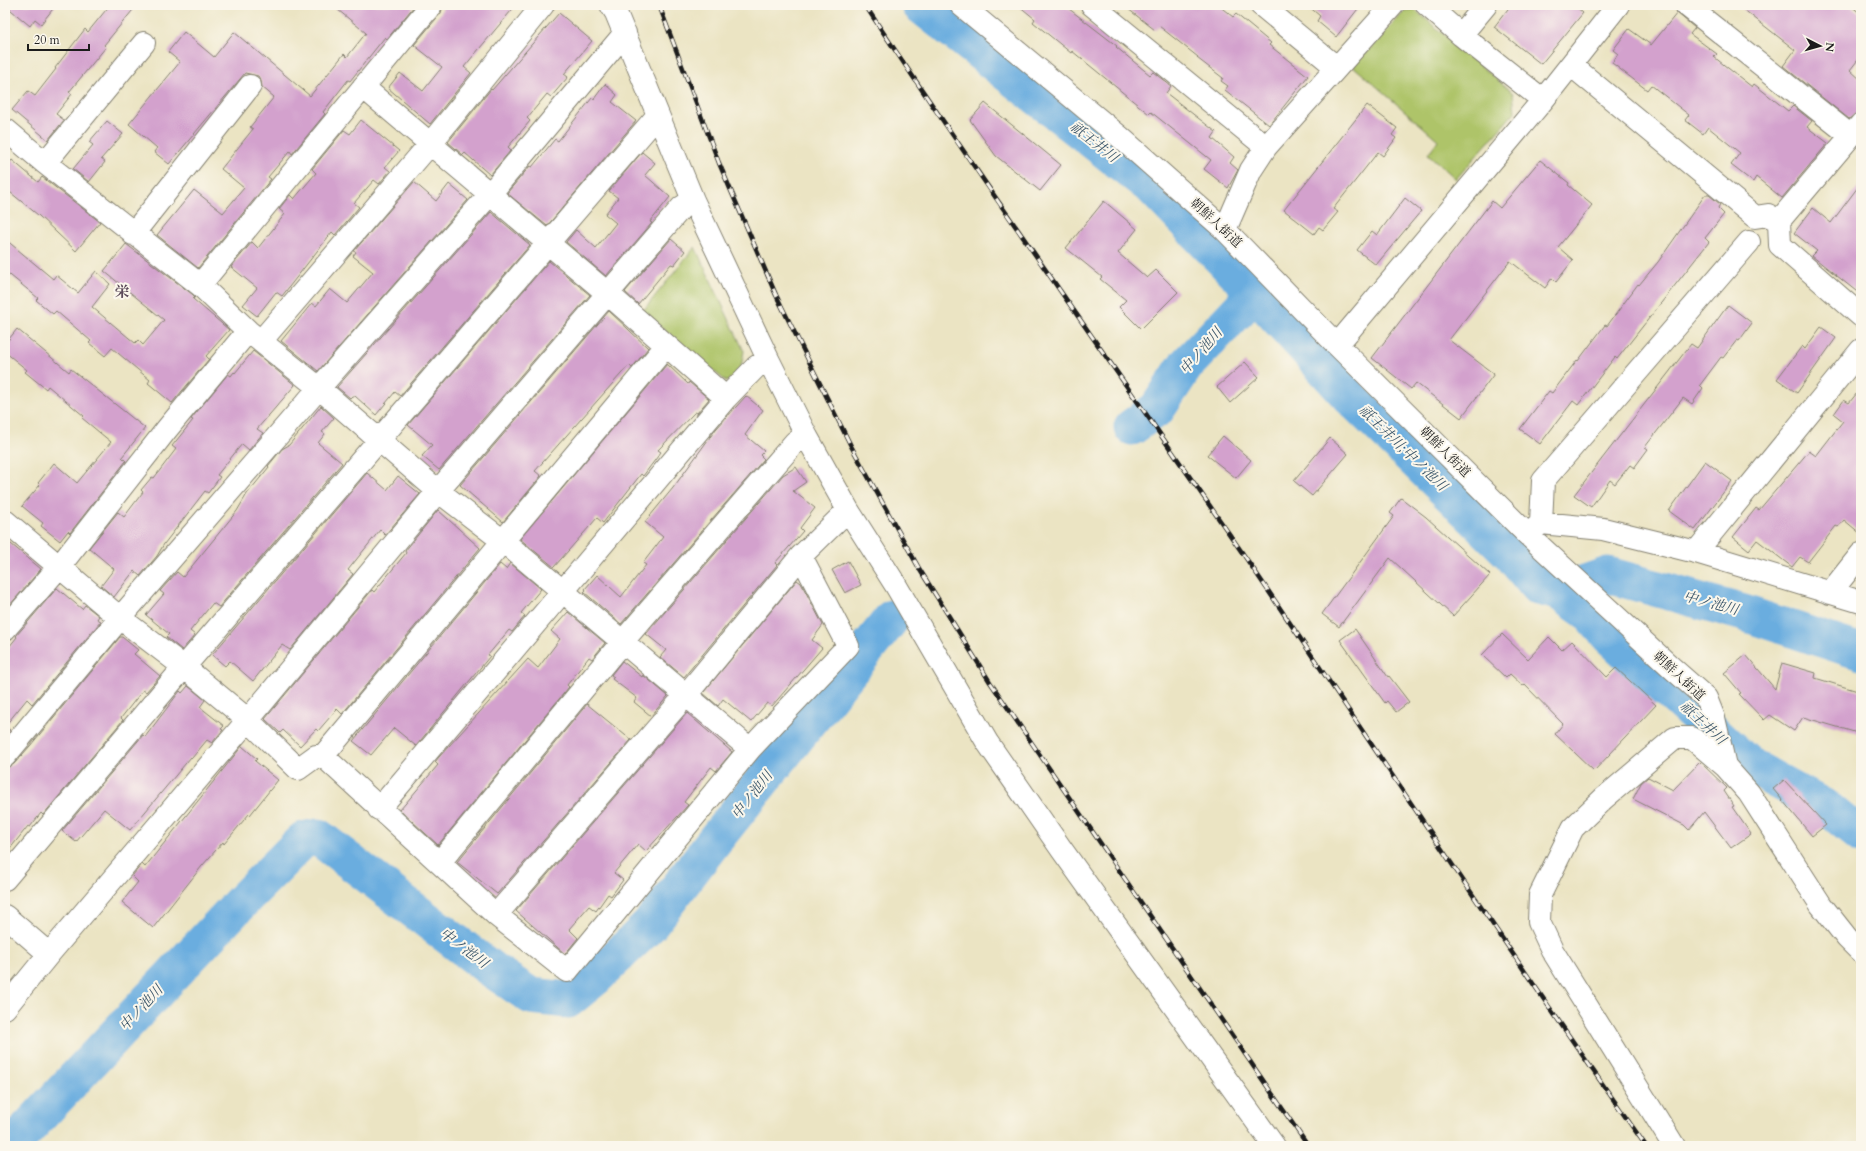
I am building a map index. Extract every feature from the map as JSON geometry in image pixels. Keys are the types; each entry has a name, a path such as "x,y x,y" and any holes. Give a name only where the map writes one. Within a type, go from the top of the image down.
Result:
{"street":[{"path":"200,286 431,5"},
{"path":"5,629 59,567 167,429 255,336 430,144 543,5"},
{"path":"611,5 625,34 693,200 768,359 807,437 848,510 896,584 987,742 1062,850 1274,1146"},
{"path":"1092,5 1266,148"},
{"path":"1261,5 1336,67"},
{"path":"1225,230 1250,170 1266,148 1336,67 1393,5"},
{"path":"1427,5 1461,35 1543,100"},
{"path":"1461,35 1486,5"},
{"path":"1337,345 1543,100 1618,5"},
{"path":"1686,5 1856,130 1779,221 1780,245 1861,316"},
{"name":"朝鮮人街道","path":"969,8 1120,137 1225,230 1337,345 1535,529 1555,560 1706,698 1714,718 1724,759 1749,793 1821,905 1847,938 1861,952"},
{"path":"5,756 120,618 319,388 490,194 625,34"},
{"path":"45,163 144,43"},
{"path":"1571,65 1755,216 1768,215 1779,221"},
{"path":"133,234 250,86"},
{"path":"363,87 607,293 726,398"},
{"path":"5,879 184,667 379,442 547,243 658,115"},
{"path":"6,130 133,234 200,286 255,336 319,388 438,492 503,541 750,749"},
{"path":"5,1008 607,293 682,207 693,200"},
{"path":"1755,216 1749,226 1749,242 1543,481 1535,529 1603,529 1696,552 1861,602"},
{"path":"1749,242 1765,249 1780,245"},
{"path":"322,756 666,346"},
{"path":"1696,552 1861,350"},
{"path":"379,809 726,398 756,367 768,359"},
{"path":"440,862 623,641 795,442 807,437"},
{"path":"496,915 686,695 800,556 848,510"},
{"path":"5,521 120,618 184,667 248,720 298,769 316,756 322,756 379,809 440,862 496,915 567,971 750,749 848,646 800,556"},
{"path":"1830,593 1861,554"},
{"path":"1674,1146 1552,950 1539,922 1540,895 1573,828 1603,799 1675,738 1692,738 1724,759"},
{"path":"5,916 49,954"}],"green space":[{"path":"1414,9 1513,93 1515,112 1456,179 1428,154 1438,140 1353,66 1405,11"},
{"path":"695,247 744,351 741,367 727,382 642,312"}],"building":[{"path":"5,5 56,5 41,24 35,19 30,26"},
{"path":"110,5 137,5 104,45 106,47 69,92 72,94 56,114 64,120 48,140 12,110 28,91 35,96 85,29 88,32"},
{"path":"332,5 415,5 387,39 385,37 350,81 348,80 323,112 325,114 292,154 290,151 268,177 271,179 198,268 157,235 194,190 223,213 244,188 221,169 253,129 250,127 274,97 262,87 258,76 245,73 169,164 154,152 157,148 129,124 180,62 168,52 184,32 214,57 234,32 310,96 344,54 347,57 366,33"},
{"path":"443,5 516,5 464,67 471,73 430,124 388,88 400,73 423,91 442,67 414,45 441,13"},
{"path":"1018,5 1064,5 1117,46 1116,47 1150,75 1153,72 1171,86 1166,93 1216,132 1212,138 1234,157 1230,163 1238,170 1228,188 1204,169 1211,160 1151,112 1149,114 1072,51 1071,53 1033,22 1035,19"},
{"path":"1123,5 1218,5 1233,17 1236,14 1271,43 1269,45 1308,76 1269,125 1225,90 1228,86 1221,81 1223,78 1197,58 1198,57 1159,26 1155,30"},
{"path":"1307,5 1361,5 1336,37 1317,21 1320,16"},
{"path":"1511,5 1574,5 1583,13 1541,64 1494,27"},
{"path":"1738,5 1850,5 1861,14 1861,56 1850,70 1861,80 1861,109 1859,112 1849,119 1783,66 1795,50"},
{"path":"559,13 592,41 564,74 568,77 551,97 547,94 527,118 530,121 508,147 511,150 490,175 465,153 463,155 448,142 491,89 492,90"},
{"path":"1677,13 1695,28 1690,34 1717,54 1714,57 1752,87 1754,84 1788,111 1793,106 1812,121 1807,127 1828,143 1782,198 1756,177 1753,182 1731,165 1740,153 1708,127 1703,134 1685,120 1689,115 1651,85 1647,90 1612,63 1618,54 1613,50 1629,29 1651,45"},
{"path":"605,84 617,95 612,102 636,121 547,226 507,193 530,166 532,167 555,139 558,141"},
{"path":"985,103 1061,165 1040,191 996,156 970,120"},
{"path":"1367,105 1397,128 1392,135 1396,138 1383,156 1378,152 1333,209 1338,212 1323,230 1319,227 1314,234 1284,210"},
{"path":"361,120 399,151 385,167 390,171 379,184 374,180 354,203 359,207 335,235 332,232 282,296 276,292 257,316 243,305 257,288 231,267 252,242 258,248 285,214 279,209 290,195 294,199 316,173 312,169 344,130 350,134"},
{"path":"107,121 123,134 101,159 105,162 89,182 73,169 93,145 89,142"},
{"path":"642,152 655,163 645,175 670,197 650,222 652,223 606,276 566,242 576,230 596,248 616,223 605,214 618,198 609,191"},
{"path":"12,160 38,182 42,177 100,222 76,251 38,215 5,188 5,168"},
{"path":"1540,160 1569,183 1568,185 1592,205 1558,247 1573,260 1556,282 1552,278 1545,288 1510,261 1449,340 1494,374 1461,418 1416,383 1411,389 1372,358 1492,201 1500,208"},
{"path":"414,182 436,201 449,184 468,200 318,371 281,341 312,303 316,306 330,289 347,303 373,272 353,256 356,252 354,251"},
{"path":"1861,183 1861,295 1812,256 1817,251 1794,233 1813,208 1831,223"},
{"path":"1705,195 1709,195 1720,204 1718,208 1724,214 1705,238 1709,242 1617,359 1615,357 1578,405 1573,401 1540,444 1520,429 1549,391 1552,393 1605,325 1607,326 1638,284 1639,285 1658,262"},
{"path":"1405,198 1421,211 1376,265 1357,250 1372,231 1377,235"},
{"path":"1104,201 1137,229 1118,253 1147,278 1156,270 1178,292 1141,329 1119,307 1126,300 1100,279 1102,277 1066,248"},
{"path":"491,212 530,245 400,396 395,392 376,415 355,396 350,398 337,387"},
{"path":"5,239 53,279 56,275 78,293 96,271 110,284 92,307 135,343 138,340 143,345 164,320 104,271 126,244 192,294 195,297 193,299 229,330 206,356 209,359 172,403 148,383 150,380 112,348 105,356 89,343 91,341 56,311 53,314 36,300 38,298 5,271"},
{"path":"671,239 685,251 674,265 671,264 638,304 625,292"},
{"path":"549,261 590,295 439,470 422,456 432,445 408,425"},
{"path":"1728,305 1752,323 1739,341 1737,340 1723,358 1721,357 1700,385 1703,388 1692,404 1683,398 1645,447 1648,449 1634,468 1630,465 1615,484 1610,480 1591,507 1574,495 1691,344 1697,348"},
{"path":"609,311 648,348 632,368 629,365 535,471 541,476 503,522 460,485"},
{"path":"1821,327 1836,338 1797,393 1777,379 1802,346 1805,349"},
{"path":"17,329 69,372 71,369 145,428 122,457 126,461 70,533 68,531 60,541 41,526 43,523 22,506 40,485 38,483 54,463 77,483 111,442 82,418 84,416 48,386 46,389 25,372 27,370 5,352 5,344"},
{"path":"253,351 295,385 257,429 263,433 249,450 242,444 217,475 220,477 208,493 205,491 164,544 157,556 140,576 134,571 114,597 101,586 114,569 89,548 118,512 124,517 143,492 141,490 152,477 154,478 176,449 172,446 193,420 191,419 228,374 231,376 234,372 235,373"},
{"path":"1245,362 1259,377 1230,403 1217,387"},
{"path":"667,364 688,384 689,382 709,399 697,413 695,412 658,450 661,452 643,476 641,474 603,523 597,518 554,567 520,539"},
{"path":"1861,388 1861,534 1844,520 1838,527 1836,526 1808,562 1800,557 1792,567 1757,540 1749,550 1733,537 1756,508 1759,510 1809,451 1816,456 1843,421 1834,414 1844,400 1849,403"},
{"path":"746,396 763,410 745,435 764,451 760,455 764,459 621,624 584,592 586,590 585,589 597,575 621,597 646,565 643,563 663,537 645,522 673,488 716,429"},
{"path":"321,406 334,418 322,432 325,434 318,443 342,463 219,607 213,603 190,631 195,635 182,650 166,637 169,634 146,615 164,594 160,591 177,572 183,577 237,511 247,494 269,467 268,466 282,449 289,445"},
{"path":"1223,436 1251,460 1236,478 1207,455"},
{"path":"1330,438 1348,454 1312,496 1294,481"},
{"path":"1705,461 1732,481 1695,530 1669,511"},
{"path":"796,467 806,482 793,491 815,508 800,528 803,531 775,563 777,565 684,677 660,657 666,650 646,634 783,475"},
{"path":"367,473 387,490 398,476 420,494 385,535 380,530 348,570 353,574 290,650 282,645 253,681 230,661 225,666 212,655"},
{"path":"1401,498 1426,517 1490,575 1453,616 1390,558 1339,627 1322,614 1394,516 1390,513"},
{"path":"438,510 480,548 342,714 337,709 318,731 316,729 300,746 283,730 280,733 265,719 372,590 374,592 406,553 405,551"},
{"path":"5,539 41,569 9,606 5,603"},
{"path":"848,561 861,585 845,593 832,570"},
{"path":"510,563 541,589 521,613 525,616 512,632 509,630 488,655 490,656 416,746 394,728 371,755 353,741 500,564 506,569"},
{"path":"797,580 801,583 823,625 812,640 822,648 772,706 767,703 751,722 723,699 718,706 703,693"},
{"path":"57,588 82,609 85,605 99,616 97,619 101,621 32,704 27,699 5,726 5,652 17,637 16,636"},
{"path":"568,612 605,643 592,659 589,657 567,685 569,687 438,845 400,810 438,765 435,762 439,757 528,659 538,668 560,639 551,631"},
{"path":"1355,629 1388,677 1389,676 1409,702 1396,712 1387,701 1385,703 1340,640"},
{"path":"1502,634 1528,659 1549,637 1562,650 1572,641 1607,677 1616,668 1656,705 1594,771 1555,734 1563,724 1524,684 1523,686 1510,674 1506,678 1482,655"},
{"path":"120,637 138,650 134,654 160,676 146,692 143,690 121,718 123,720 43,815 41,813 30,827 28,826 5,855 5,768 14,764 30,746"},
{"path":"1746,655 1775,689 1782,663 1816,673 1815,678 1861,692 1861,734 1803,717 1794,731 1770,715 1764,720 1739,694 1741,693 1724,673"},
{"path":"622,661 642,677 643,675 668,696 651,716 634,702 637,698 612,679 614,677 611,675"},
{"path":"188,686 205,700 200,707 224,726 221,729 223,730 212,743 207,740 130,830 104,809 76,842 62,831 143,735 145,737 180,691 182,693"},
{"path":"587,704 631,740 497,894 457,862"},
{"path":"687,713 732,752 716,771 711,767 684,802 688,805 646,851 638,844 614,873 623,880 611,896 608,894 596,911 589,906 569,929 578,938 565,954 516,911"},
{"path":"5,726 10,730 5,736"},
{"path":"242,746 257,759 255,761 278,780 250,815 249,814 224,844 223,842 202,866 153,928 122,902 138,882 132,876 142,864 145,867"},
{"path":"1700,762 1727,788 1724,791 1734,806 1732,807 1751,834 1731,848 1704,812 1689,830 1684,825 1633,799 1641,783 1648,777 1673,790"},
{"path":"1784,780 1826,825 1812,836 1773,789"}],"waterway":[{"name":"祇王井川;中ノ池川","path":"920,5 1154,189 1255,293 1349,396 1509,552 1538,587 1559,592 1588,612 1610,637 1750,766 1833,812 1861,835"},
{"name":"中ノ池川","path":"1132,427 1157,409 1186,365 1255,293"},
{"name":"中ノ池川","path":"1559,592 1608,575 1744,613 1861,652"},
{"name":"中ノ池川","path":"11,1146 246,897 303,840 318,837 491,969 531,996 568,1000 595,978 650,925 710,846 892,618"}],"railway":[{"path":"659,5 719,163 776,295 851,446 920,570 990,682 1308,1146"},
{"path":"865,5 1013,223 1263,583 1501,936 1646,1146"}],"district":[{"name":"栄","path":"122,292"}],"water label":[{"name":"祇王井川","path":"1094,142"},
{"name":"祇王井川","path":"1703,723"}]}
